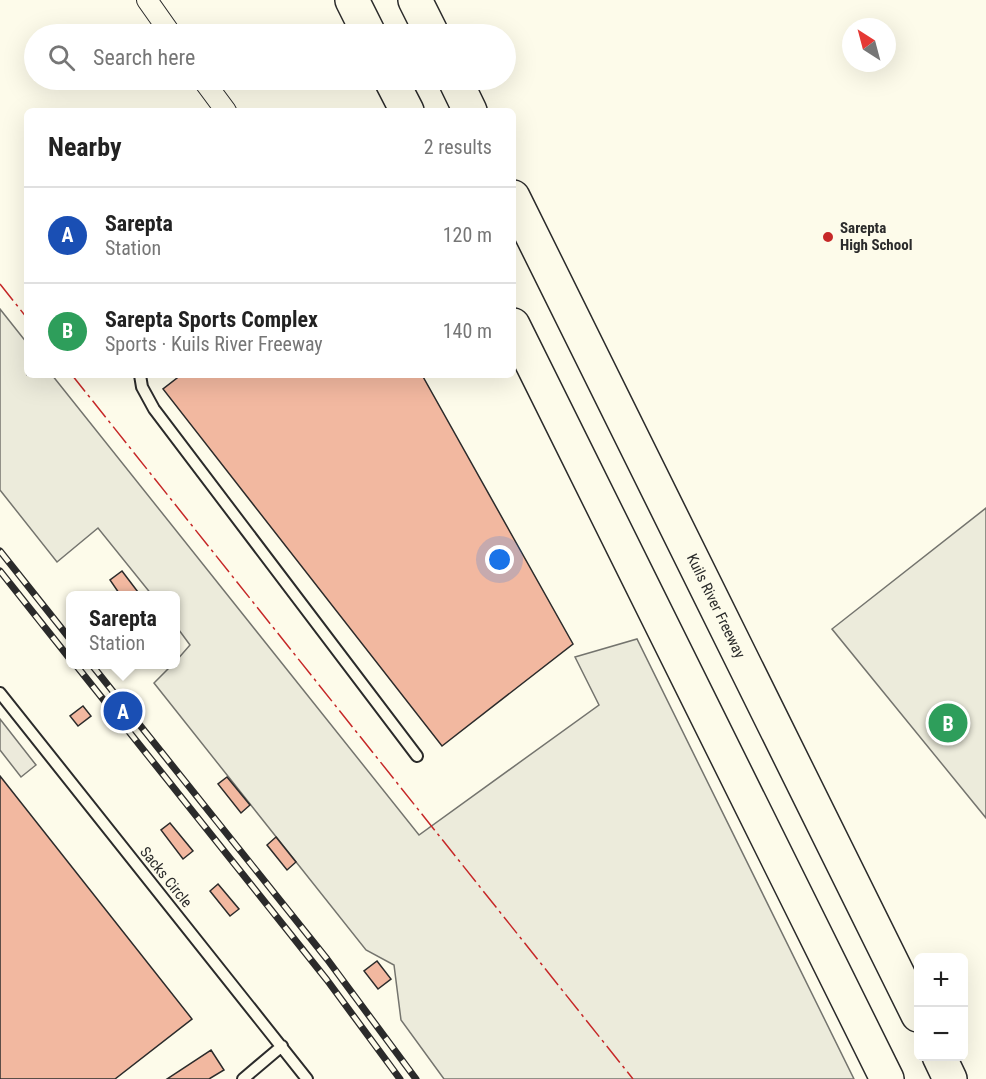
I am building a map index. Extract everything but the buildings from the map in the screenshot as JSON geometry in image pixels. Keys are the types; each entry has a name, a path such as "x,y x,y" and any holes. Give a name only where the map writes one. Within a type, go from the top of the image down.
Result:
{"highway":[{"path":"352,0 364,24"},
{"path":"415,0 427,24"},
{"path":"396,90 405,108"},
{"path":"459,90 468,108"},
{"name":"Kuils River Freeway","path":"516,203 914,1007"},
{"path":"516,331 887,1079"},
{"path":"941,1061 950,1079"}],"street":[{"path":"147,0 164,24"},
{"path":"210,90 224,108"}],"lane":[{"path":"140,378 142,387 153,410 417,756"},
{"name":"Sacks Circle","path":"0,693 307,1079"},
{"path":"243,1079 282,1046"}],"shaded area":[{"path":"0,309 24,339 24,378 54,378 419,835 599,705 575,657 637,639 854,1079 444,1079 401,1020 394,965 366,950 154,683 168,669 180,669 180,656 190,645 180,631 180,591 149,591 98,528 57,562 0,490"},
{"path":"986,508 986,818 832,629"},
{"path":"0,719 36,765 21,777 0,750"}],"railway":[{"path":"0,551 66,634"},
{"path":"0,571 66,654"},
{"path":"79,669 327,980 400,1079"},
{"path":"95,669 327,959 416,1079"}],"power":[{"path":"0,284 24,314"},
{"path":"74,378 633,1079"}],"place":[{"name":"Sarepta High School","path":"828,237"},
{"name":"Sarepta","path":"123,711"},
{"name":"Sarepta Sports Complex","path":"948,723"}]}
